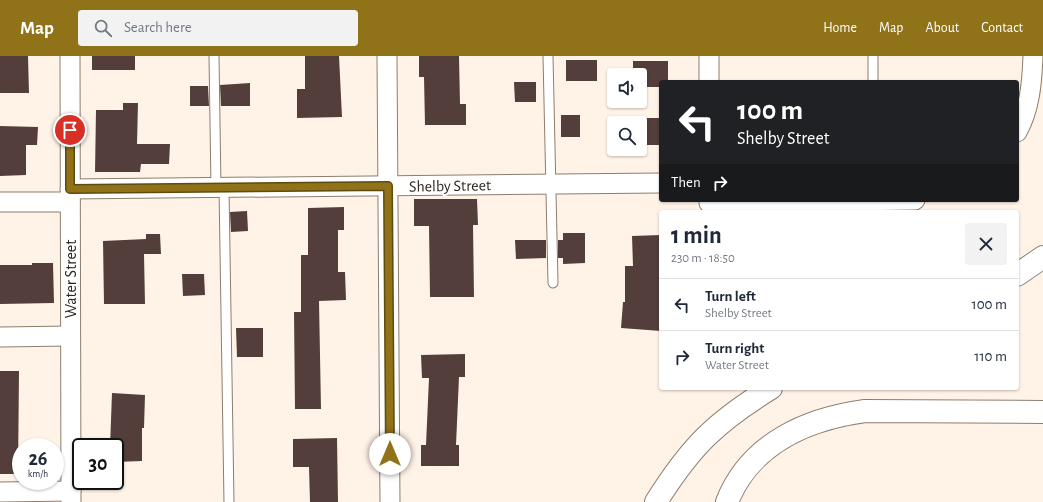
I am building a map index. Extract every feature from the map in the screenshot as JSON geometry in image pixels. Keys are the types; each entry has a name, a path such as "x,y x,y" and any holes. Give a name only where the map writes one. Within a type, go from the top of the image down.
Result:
{"highway":[{"path":"1019,274 1043,257"},
{"path":"656,502 676,471 711,430 740,407 768,390"},
{"path":"727,502 735,485 757,456 794,430 815,421 840,414 865,411 1043,412"},
{"path":"1008,412 1043,421"}],"street":[{"name":"Water Street","path":"70,56 71,497"},
{"path":"387,56 390,502"},
{"path":"709,56 709,80"},
{"path":"1019,128 1023,121 1029,99 1033,56"},
{"name":"Shelby Street","path":"0,202 70,196 220,188 659,183"},
{"path":"709,205 833,202"},
{"path":"0,336 70,336"},
{"path":"0,492 71,497"}],"lane":[{"path":"214,56 220,188 229,502"},
{"path":"548,56 553,283"},
{"path":"873,56 873,80"}],"building":[{"path":"0,56 28,56 29,93 0,93"},
{"path":"92,56 135,56 135,70 92,70"},
{"path":"305,56 339,56 342,117 297,118 297,89 305,89"},
{"path":"419,56 459,56 460,104 466,104 466,125 425,125 424,77 419,77"},
{"path":"566,60 597,60 597,81 566,81"},
{"path":"633,61 668,61 668,80 659,80 659,87 647,87 647,68 633,68"},
{"path":"514,82 536,82 536,102 515,102"},
{"path":"250,83 250,106 221,106 220,85"},
{"path":"190,86 208,86 209,106 190,106"},
{"path":"123,103 138,103 137,144 170,144 169,164 141,164 140,172 95,172 96,110 123,110"},
{"path":"561,115 580,115 580,137 561,137"},
{"path":"647,118 659,118 659,145 647,145"},
{"path":"0,126 38,127 37,145 26,145 26,175 0,176"},
{"path":"414,199 477,199 478,225 473,225 474,297 430,297 429,226 414,226"},
{"path":"344,207 344,230 338,230 338,272 345,272 346,300 319,301 321,409 295,409 294,312 301,312 301,255 308,255 308,208"},
{"path":"247,211 248,231 231,232 230,212"},
{"path":"563,233 585,233 585,263 563,264 563,258 558,258 558,240 563,240"},
{"path":"146,234 160,234 161,254 144,254 145,304 104,304 103,241 146,239"},
{"path":"659,235 659,331 621,328 623,302 625,302 625,266 633,266 632,236"},
{"path":"515,240 546,240 546,258 516,259"},
{"path":"32,263 53,263 54,303 0,304 0,265 32,265"},
{"path":"182,274 204,274 205,295 183,296"},
{"path":"236,328 263,328 263,357 237,357"},
{"path":"465,354 465,377 459,377 456,445 459,445 459,466 421,466 421,445 426,445 429,378 422,378 421,355"},
{"path":"0,371 19,371 18,438 12,438 12,474 0,474"},
{"path":"112,393 145,395 144,428 142,428 142,461 124,462 124,438 110,438"},
{"path":"337,438 338,502 310,502 309,467 293,467 293,439"}],"route":[{"path":"70,130 70,189 388,186 390,454"}]}
